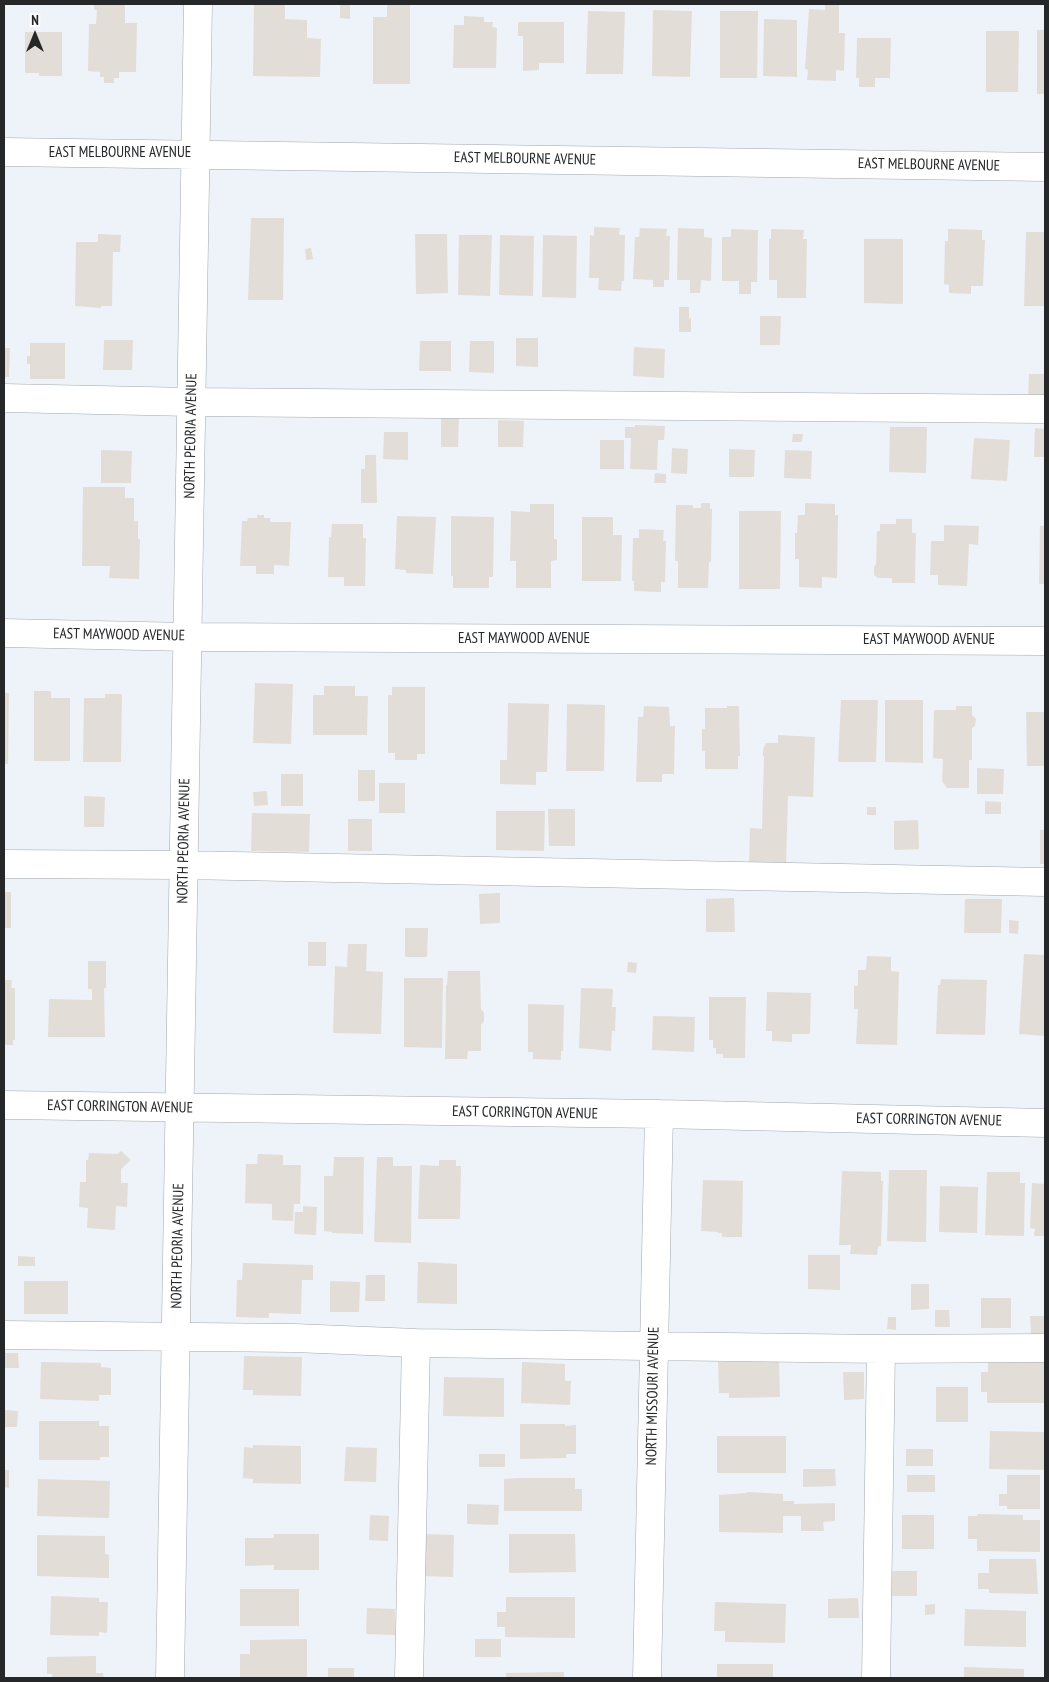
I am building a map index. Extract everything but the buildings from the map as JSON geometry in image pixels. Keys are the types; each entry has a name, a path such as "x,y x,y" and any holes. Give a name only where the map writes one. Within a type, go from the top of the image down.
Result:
{"street":[{"name":"NORTH PEORIA AVENUE","path":"170,1678 198,4"},
{"name":"EAST MELBOURNE AVENUE","path":"4,152 1045,167"},
{"path":"4,398 191,402 1045,409"},
{"name":"EAST MAYWOOD AVENUE","path":"4,633 188,637 1045,641"},
{"path":"4,864 184,865 1045,882"},
{"name":"EAST CORRINGTON AVENUE","path":"4,1106 659,1114 1045,1123"},
{"name":"NORTH MISSOURI AVENUE","path":"647,1678 659,1114"},
{"path":"4,1335 294,1338 416,1342 881,1349 1045,1348"},
{"path":"409,1678 416,1342"},
{"path":"876,1678 881,1349"}]}
